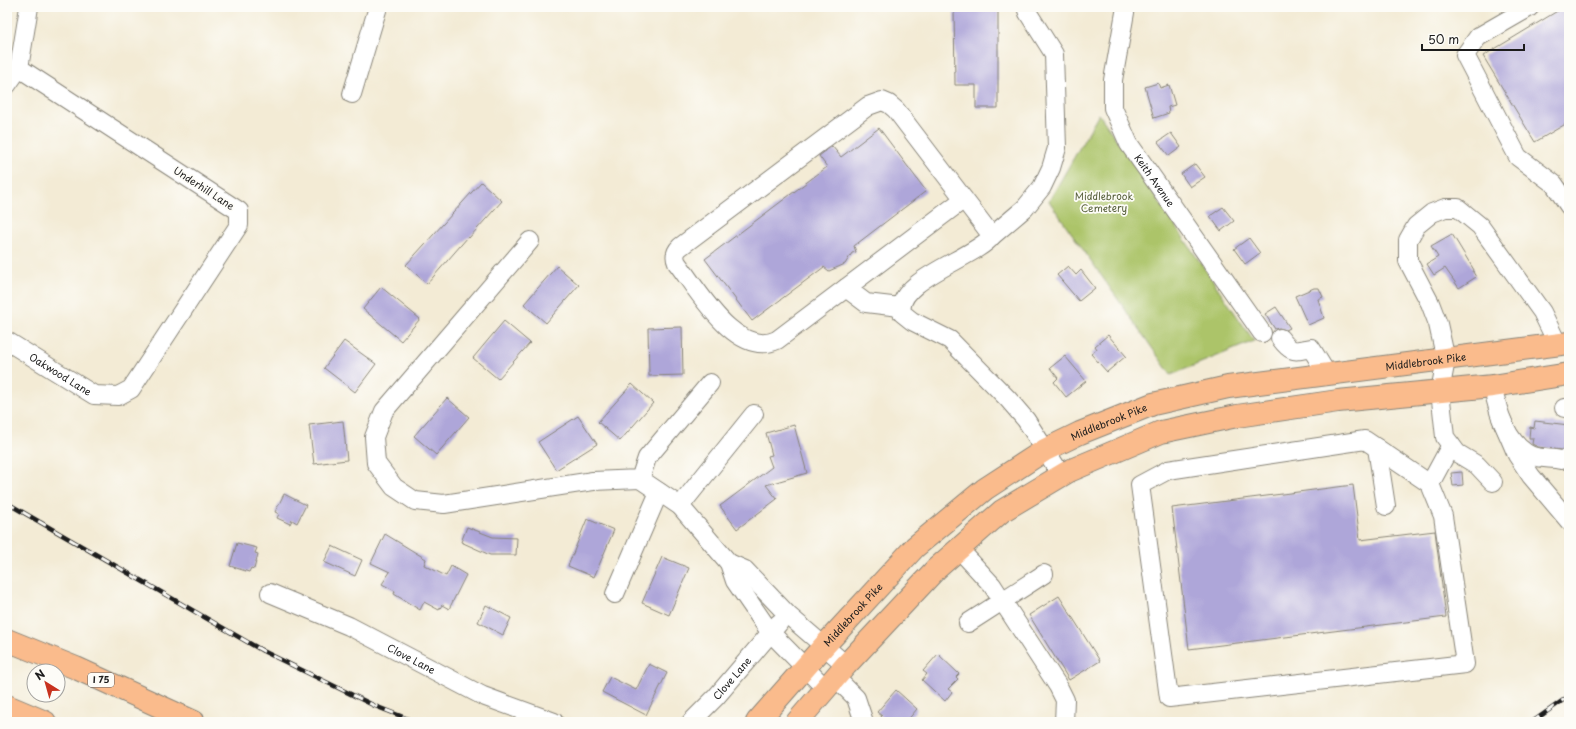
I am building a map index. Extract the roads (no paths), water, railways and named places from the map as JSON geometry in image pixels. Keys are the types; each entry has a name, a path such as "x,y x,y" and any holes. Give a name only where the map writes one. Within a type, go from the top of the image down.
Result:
{"main road":[{"name":"Middlebrook Pike","path":"757,722 804,668 915,547 985,489 1045,450 1080,433 1153,404 1228,387 1564,344"},
{"path":"797,722 836,677 936,568 1002,511 1062,476 1161,432 1237,416 1338,401 1493,386 1569,374"},
{"name":"I 75","path":"7,640 76,668 194,722"},
{"path":"7,706 45,722"}],"street":[{"path":"7,85 19,68 29,7"},
{"path":"352,94 378,7"},
{"path":"900,307 911,288 978,247 1025,208 1042,187 1051,168 1056,148 1054,54 1026,7"},
{"name":"Keith Avenue","path":"1126,7 1113,80 1113,108 1129,144 1262,333"},
{"path":"1530,7 1478,37 1465,55 1518,157 1554,184 1569,206"},
{"name":"Underhill Lane","path":"19,68 239,211 239,225 131,389 118,396"},
{"path":"964,199 777,340 762,344 745,339 722,322 674,257 676,251 680,247 875,102 882,101 889,104 896,110 964,199 992,236"},
{"path":"1493,482 1477,465 1457,453 1445,437 1440,391 1446,360 1438,324 1430,303 1408,261 1408,240 1416,226 1432,213 1445,208 1458,208 1480,226 1564,344"},
{"path":"530,240 384,411 374,437 376,463 394,487 415,502 444,504 593,480 640,479 680,506 729,563 735,580 770,632 804,668 836,677"},
{"path":"846,288 866,303 900,307"},
{"path":"900,307 905,316 950,340 1008,399 1026,420 1062,476"},
{"path":"1280,338 1289,350 1295,351 1311,348 1327,374"},
{"name":"Oakwood Lane","path":"7,340 94,395 118,396"},
{"path":"640,479 647,458 710,383"},
{"path":"1493,386 1501,418 1517,455 1531,476 1569,521"},
{"path":"680,506 754,414"},
{"path":"1501,418 1516,445 1531,456 1561,460"},
{"path":"1365,440 1430,484 1443,516 1465,664 1169,698 1140,486 1168,470 1311,447 1365,440"},
{"path":"1430,484 1451,445"},
{"path":"1377,448 1386,506"},
{"path":"615,594 659,492"},
{"path":"959,549 992,585 1063,695 1065,700 1064,722"},
{"path":"729,563 746,570 788,614 824,646 836,677 856,698 864,722"},
{"path":"968,624 1044,574"},
{"name":"Clove Lane","path":"270,593 348,626 483,696 554,722"},
{"name":"Clove Lane","path":"691,722 716,697 770,632 788,614"}],"railway":[{"path":"7,503 263,651 375,706 416,722"},
{"path":"1532,722 1569,696"}],"park label":[{"name":"Middlebrook Cemetery","path":"1104,202"}]}
